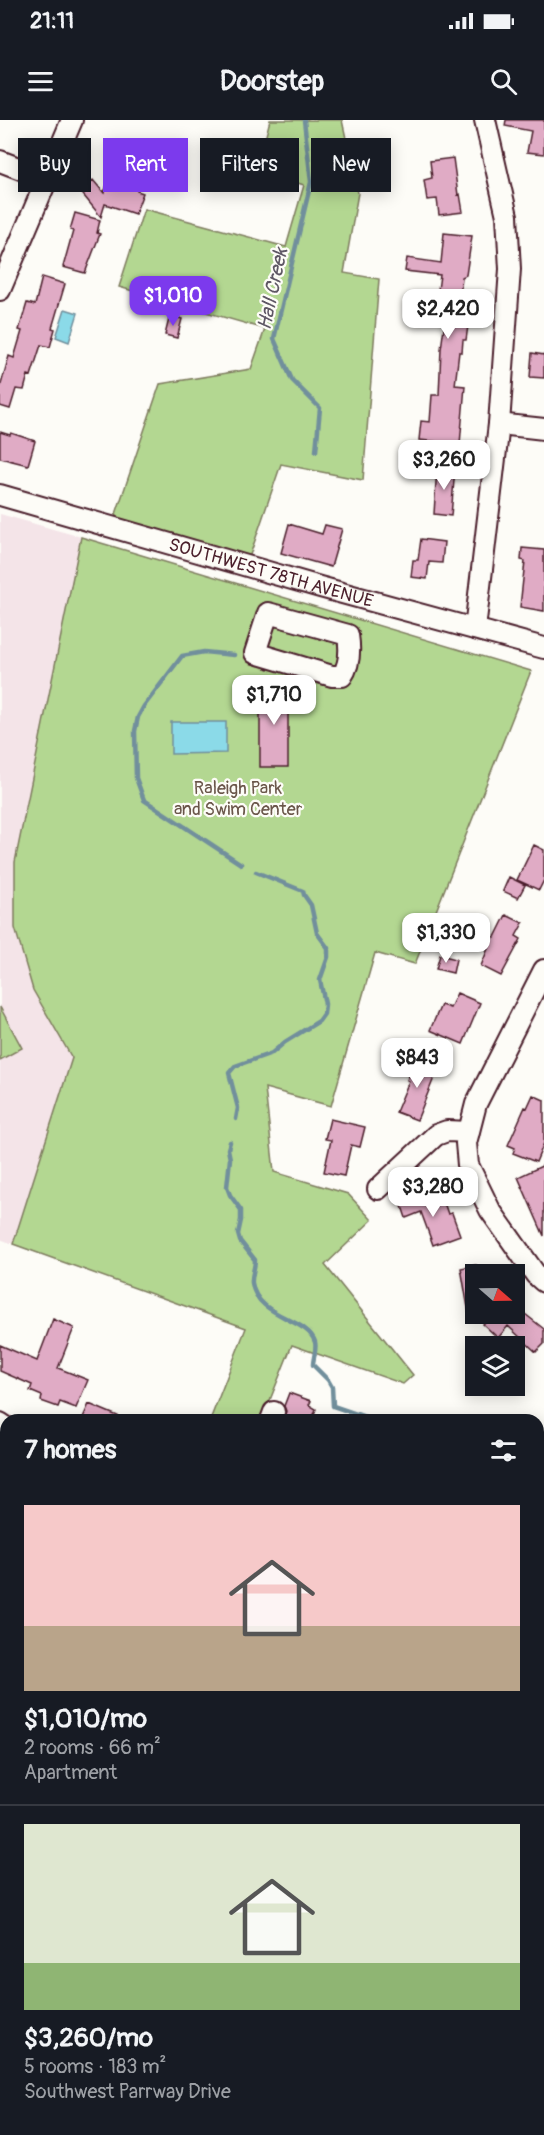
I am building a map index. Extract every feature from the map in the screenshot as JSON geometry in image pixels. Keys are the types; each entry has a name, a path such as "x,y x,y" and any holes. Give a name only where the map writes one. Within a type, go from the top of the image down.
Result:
{"street":[{"path":"64,138 72,120"},
{"path":"475,628 499,424 510,258 507,216 485,120"},
{"path":"0,161 18,168"},
{"path":"0,290 41,192"},
{"path":"499,424 544,429"},
{"name":"SOUTHWEST 78TH AVENUE","path":"0,495 357,598 544,648"},
{"path":"268,613 348,635 350,647 346,668 342,676 338,677 255,652 268,613"},
{"path":"544,970 482,1092 473,1114 466,1143 468,1165 490,1210 536,1275 544,1282"},
{"path":"378,1189 436,1135 447,1131 469,1131"}],"shaded area":[{"path":"0,514 81,537 15,862 15,928 33,990 72,1058 13,1244 0,1239"}],"green space":[{"path":"270,120 342,120 346,138 311,138 311,192 358,192 344,273 379,279 363,480 281,464 249,558 114,520 160,384 251,369 265,329 119,287 144,209 286,247 304,185 299,183 299,138 265,138"},
{"name":"Raleigh Park and Swim Center","path":"81,537 531,671 415,964 375,953 331,1106 265,1088 274,1172 348,1194 372,1220 325,1265 413,1375 403,1384 292,1345 264,1414 212,1414 246,1328 13,1244 72,1058 33,990 15,928 15,862"},
{"path":"0,1007 22,1048 0,1060"}],"water":[{"path":"65,309 78,313 69,342 56,337"},
{"path":"171,722 226,722 226,753 171,754"}],"building":[{"path":"506,120 544,120 544,154 527,152 531,131 505,126"},
{"path":"453,158 458,195 460,194 463,212 439,215 437,199 427,200 424,180 432,178 430,161"},
{"path":"93,180 104,193 143,193 135,214 105,204 101,217 81,192 91,192"},
{"path":"75,213 100,220 97,233 100,234 85,273 63,267 73,231 70,230"},
{"path":"444,233 472,236 466,275 462,277 459,309 470,311 466,340 463,340 462,352 459,352 455,385 465,386 460,444 419,440 421,421 430,422 432,395 439,395 441,349 449,291 438,290 440,275 405,271 407,258 441,263"},
{"path":"42,277 65,284 52,328 55,329 50,347 41,345 24,390 16,389 10,409 0,406 0,388 9,356 14,358 27,303 35,305"},
{"path":"170,315 182,319 177,338 165,335"},
{"path":"532,353 544,355 544,378 530,377"},
{"path":"0,432 35,441 28,465 0,458"},
{"path":"437,466 455,468 451,516 434,514"},
{"path":"289,524 322,534 325,525 342,529 331,567 281,553"},
{"path":"421,539 444,542 442,563 429,562 427,579 411,577 413,560 418,560"},
{"path":"522,548 544,550 544,611 520,607 525,561 521,560"},
{"path":"260,686 288,686 288,767 260,767"},
{"path":"534,845 544,850 544,880 539,890 517,880"},
{"path":"509,877 525,885 518,898 503,891"},
{"path":"506,915 523,923 516,936 521,939 501,976 481,966 493,936 495,937"},
{"path":"440,955 456,959 453,973 436,969"},
{"path":"457,993 480,1003 463,1044 430,1030 441,1005 450,1008"},
{"path":"416,1058 438,1068 417,1120 396,1112"},
{"path":"533,1095 544,1100 544,1143 536,1162 513,1153 515,1148 508,1145"},
{"path":"330,1119 365,1127 360,1147 351,1145 344,1176 324,1172 331,1140 325,1139"},
{"path":"544,1165 544,1236 518,1177"},
{"path":"441,1194 448,1214 452,1213 460,1235 433,1245 421,1212 406,1218 401,1203 421,1196 423,1201"},
{"path":"465,1267 465,1291 461,1268"},
{"path":"525,1314 544,1329 544,1344 536,1352 525,1342 525,1336 519,1336 508,1326 500,1336 496,1336 483,1324 525,1324"},
{"path":"53,1319 74,1328 58,1368 88,1380 76,1408 60,1402 58,1407 41,1401 42,1396 30,1391 32,1385 0,1371 0,1345 37,1361"},
{"path":"289,1393 311,1401 309,1405 316,1409 314,1414 285,1414 284,1406"},
{"path":"89,1404 113,1414 85,1414"}],"waterway":[{"name":"Hall Creek","path":"304,120 311,182 274,339 292,380 320,408 316,451"},
{"name":"Hall Creek","path":"234,655 204,652 182,656 138,717 135,731 136,778 144,800 241,864"},
{"name":"Hall Creek","path":"236,1119 238,1108 229,1073 235,1066 272,1053 319,1021 324,1014 325,1004 320,980 328,957 328,948 317,933 311,905 303,891 256,872"},
{"name":"Hall Creek","path":"230,1142 227,1187 241,1210 238,1234 240,1241 255,1260 252,1283 256,1295 272,1311 310,1334 315,1342 313,1365 332,1387 333,1406 356,1414"}]}
